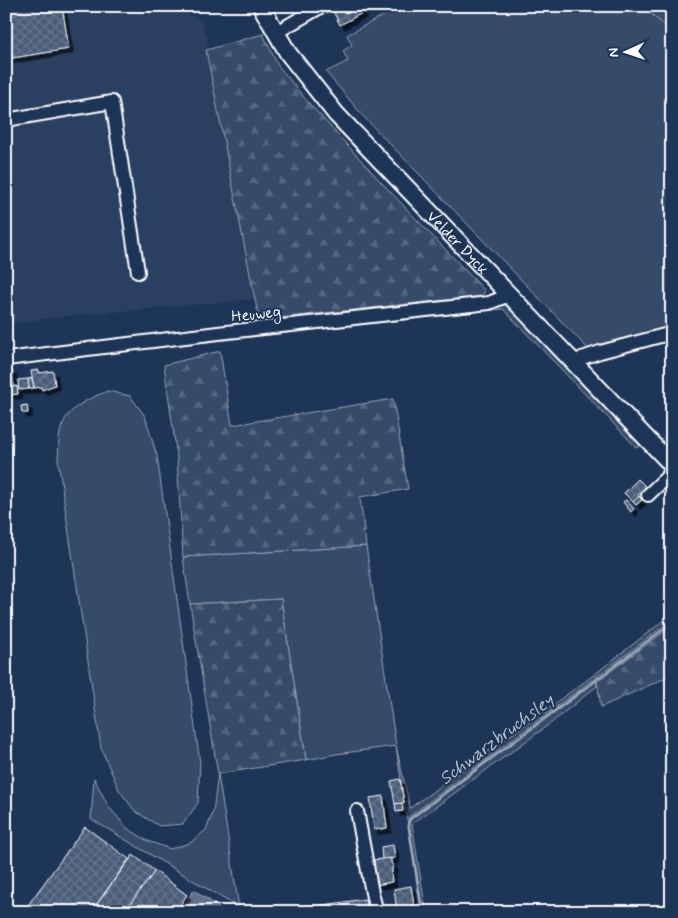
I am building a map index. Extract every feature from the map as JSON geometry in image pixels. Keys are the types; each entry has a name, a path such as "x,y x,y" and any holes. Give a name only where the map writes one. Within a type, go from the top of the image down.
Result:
{"main road":[{"name":"Velder Dyck","path":"261,6 288,53 336,114 672,465"}],"street":[{"path":"275,32 322,6"},
{"path":"6,120 112,102 138,272"},
{"name":"Heuweg","path":"6,359 489,303 509,295"},
{"path":"575,365 582,358 600,352 672,334"},
{"path":"648,495 672,472"},
{"path":"357,811 376,912"}],"shaded area":[{"path":"6,6 175,6 201,21 208,40 206,50 256,299 47,318 6,325"},
{"path":"194,890 219,907 215,912 179,912"}],"green space":[{"path":"401,6 642,6 672,32 672,330 590,351 363,116 326,72 348,61 343,51 352,45 347,35"},
{"path":"642,6 658,6 672,18 672,32"},
{"path":"263,34 277,64 307,101 485,291 482,296 259,320 206,50"},
{"path":"504,303 509,304 640,441 640,445 637,448 503,309 161,347 161,345"},
{"path":"220,351 232,425 393,399 408,489 360,497 366,546 183,557 177,457 164,365"},
{"path":"108,391 130,396 145,416 157,456 200,763 198,803 183,824 159,826 135,811 119,790 101,748 58,460 60,433 68,415 80,405"},
{"path":"366,546 396,746 306,760 281,599 190,604 183,557"},
{"path":"281,599 306,760 218,774 190,604"},
{"path":"672,614 672,620 407,820 396,746 410,808 591,677"},
{"path":"672,626 672,675 601,707 597,681"},
{"path":"597,681 597,686 551,723 412,824 426,912 423,912 409,823 411,819"},
{"path":"218,774 239,908 91,819 94,778 108,806 127,828 148,841 170,849 190,843 206,830 213,812"}],"building":[{"path":"6,6 11,6 12,8 21,6 62,6 69,49 6,59"},
{"path":"337,6 361,6 364,12 340,25 332,9"},
{"path":"6,370 12,370 14,387 17,386 18,394 10,395 9,388 6,388"},
{"path":"39,370 39,373 53,371 55,385 42,390 41,387 34,388 31,371"},
{"path":"32,378 34,388 29,389 28,379"},
{"path":"28,379 29,389 19,390 18,380"},
{"path":"27,405 28,413 22,413 21,406"},
{"path":"638,479 646,487 633,502 624,493"},
{"path":"639,496 642,500 636,505 633,502"},
{"path":"626,500 634,509 631,512 623,502"},
{"path":"400,779 404,803 395,804 391,781"},
{"path":"383,796 387,828 374,830 370,798"},
{"path":"402,803 403,811 396,812 395,804"},
{"path":"85,827 129,859 91,912 23,912"},
{"path":"393,845 395,858 382,860 381,847"},
{"path":"133,855 155,871 124,912 91,912"},
{"path":"391,858 393,865 391,873 392,882 376,885 374,860"},
{"path":"155,871 187,895 175,912 124,912"},
{"path":"411,886 415,912 397,912 394,889"},
{"path":"365,899 367,912 310,912 310,907"}],"waterway":[{"name":"Schwarzbruchsley","path":"422,912 408,822 411,818 672,623"}]}
